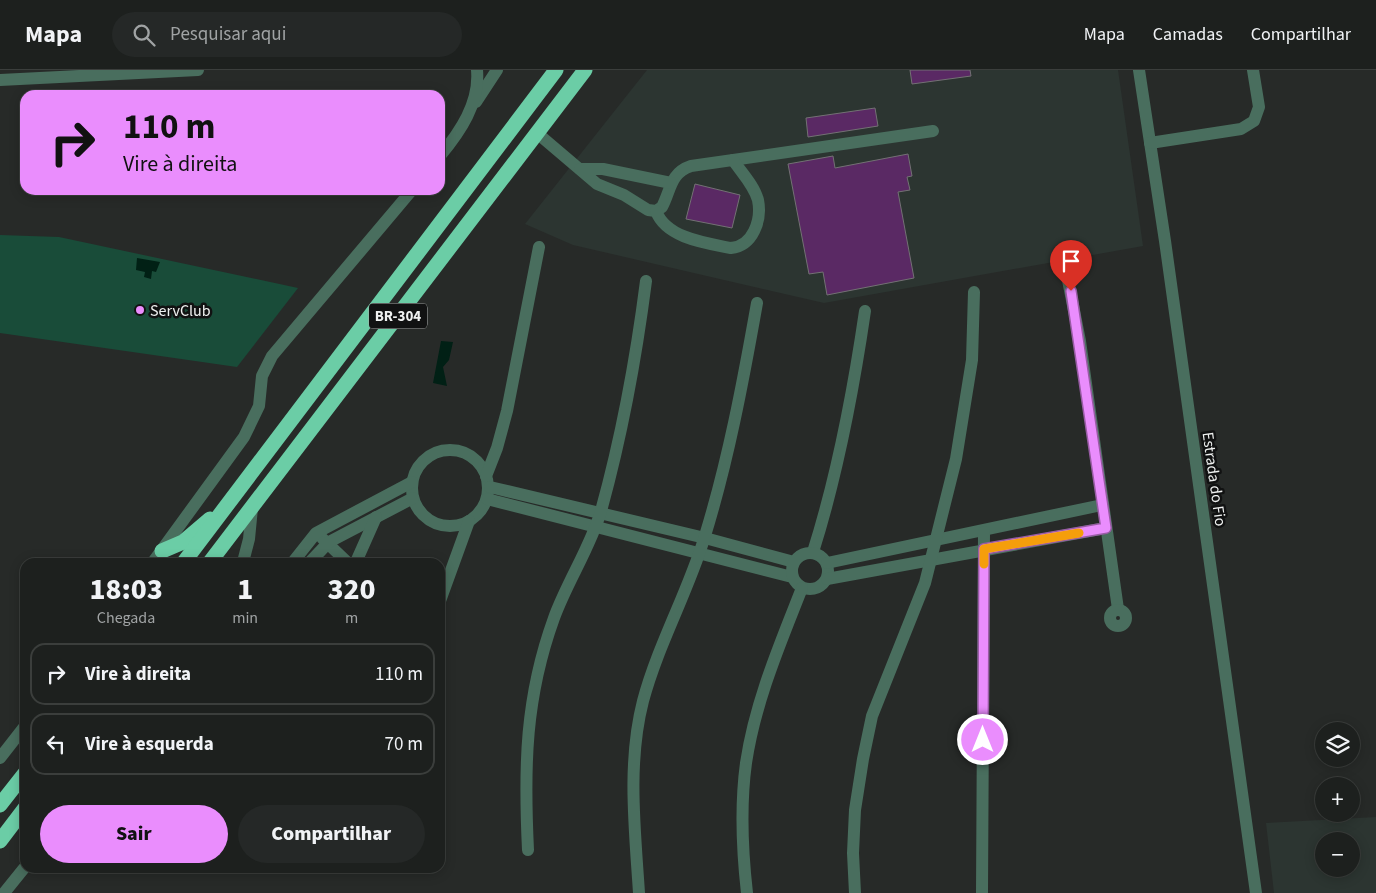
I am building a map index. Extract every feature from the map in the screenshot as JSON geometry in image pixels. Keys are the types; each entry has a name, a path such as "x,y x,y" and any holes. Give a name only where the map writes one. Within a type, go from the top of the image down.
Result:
{"highway":[{"name":"BR-304","path":"187,558 556,70"},
{"name":"BR-304","path":"213,558 585,70"},
{"path":"159,558 211,518 222,513"},
{"path":"0,805 20,779"},
{"path":"0,841 20,815"}],"street":[{"path":"0,80 198,70"},
{"path":"469,112 476,88 477,70"},
{"path":"445,148 496,70"},
{"name":"Estrada do Fio","path":"1139,70 1256,893"},
{"path":"1150,143 1240,130 1254,121 1259,107 1253,70"},
{"path":"537,133 597,184 624,195 648,210 656,211 662,207 674,177 684,168 933,131"},
{"path":"656,211 660,221 676,233 731,248 740,247 747,242 757,222 758,199 753,188 733,160"},
{"path":"580,169 603,169 671,183"},
{"path":"159,558 244,437 259,406 262,376 272,356 408,195"},
{"path":"539,246 507,411 497,448 488,488 482,510 469,521 453,527 440,525 428,520 418,510 413,498 412,482 421,463 430,455 442,450 454,449 467,453 477,460 488,488 594,526 792,577 802,588 816,588 827,579 1106,528"},
{"path":"1068,275 1080,341 1118,610"},
{"path":"528,850 526,751 535,676 554,617 600,514 630,395 646,281"},
{"path":"855,893 853,853 855,810 872,716 914,614 936,541 964,414 972,360 974,292"},
{"path":"639,893 634,805 636,746 643,702 662,643 705,538 735,417 757,303"},
{"path":"813,552 831,498 846,433 865,311"},
{"path":"296,558 316,533 412,482"},
{"path":"488,488 705,538 794,562"},
{"path":"314,558 329,542 413,498"},
{"path":"827,563 984,532 1102,505"},
{"path":"244,558 249,539 252,508"},
{"path":"358,558 376,517"},
{"path":"445,587 469,521"},
{"path":"982,893 984,532"},
{"path":"316,533 329,542 343,558"},
{"path":"792,577 794,562 800,555 813,552 819,554 827,563 827,579"},
{"path":"747,893 742,850 742,813 746,762 757,714 775,657 802,588"},
{"path":"0,758 20,732"},
{"path":"4,893 20,873"}],"shaded area":[{"path":"647,70 1118,70 1143,246 824,303 573,245 525,224"},
{"name":"ServClub","path":"0,235 59,237 298,288 237,367 0,333"},
{"path":"137,258 160,262 156,272 152,271 151,279 144,277 145,272 136,270"},
{"path":"441,341 453,342 449,360 443,367 447,386 433,383"},
{"path":"1376,817 1376,893 1274,893 1266,823 1315,820 1315,822 1360,822 1360,818"}],"building":[{"path":"910,70 970,70 971,76 912,84"},
{"path":"875,108 878,126 808,137 806,118"},
{"path":"908,154 912,176 907,177 910,190 898,192 914,278 827,295 823,272 809,274 788,164 833,156 835,168"},
{"path":"695,184 740,195 732,228 686,219"}],"slow traffic":[{"path":"984,564 984,549 1079,533"}],"place":[{"name":"ServClub","path":"140,310"}],"route":[{"path":"983,740 984,549 1106,528 1080,341 1071,291"}]}
